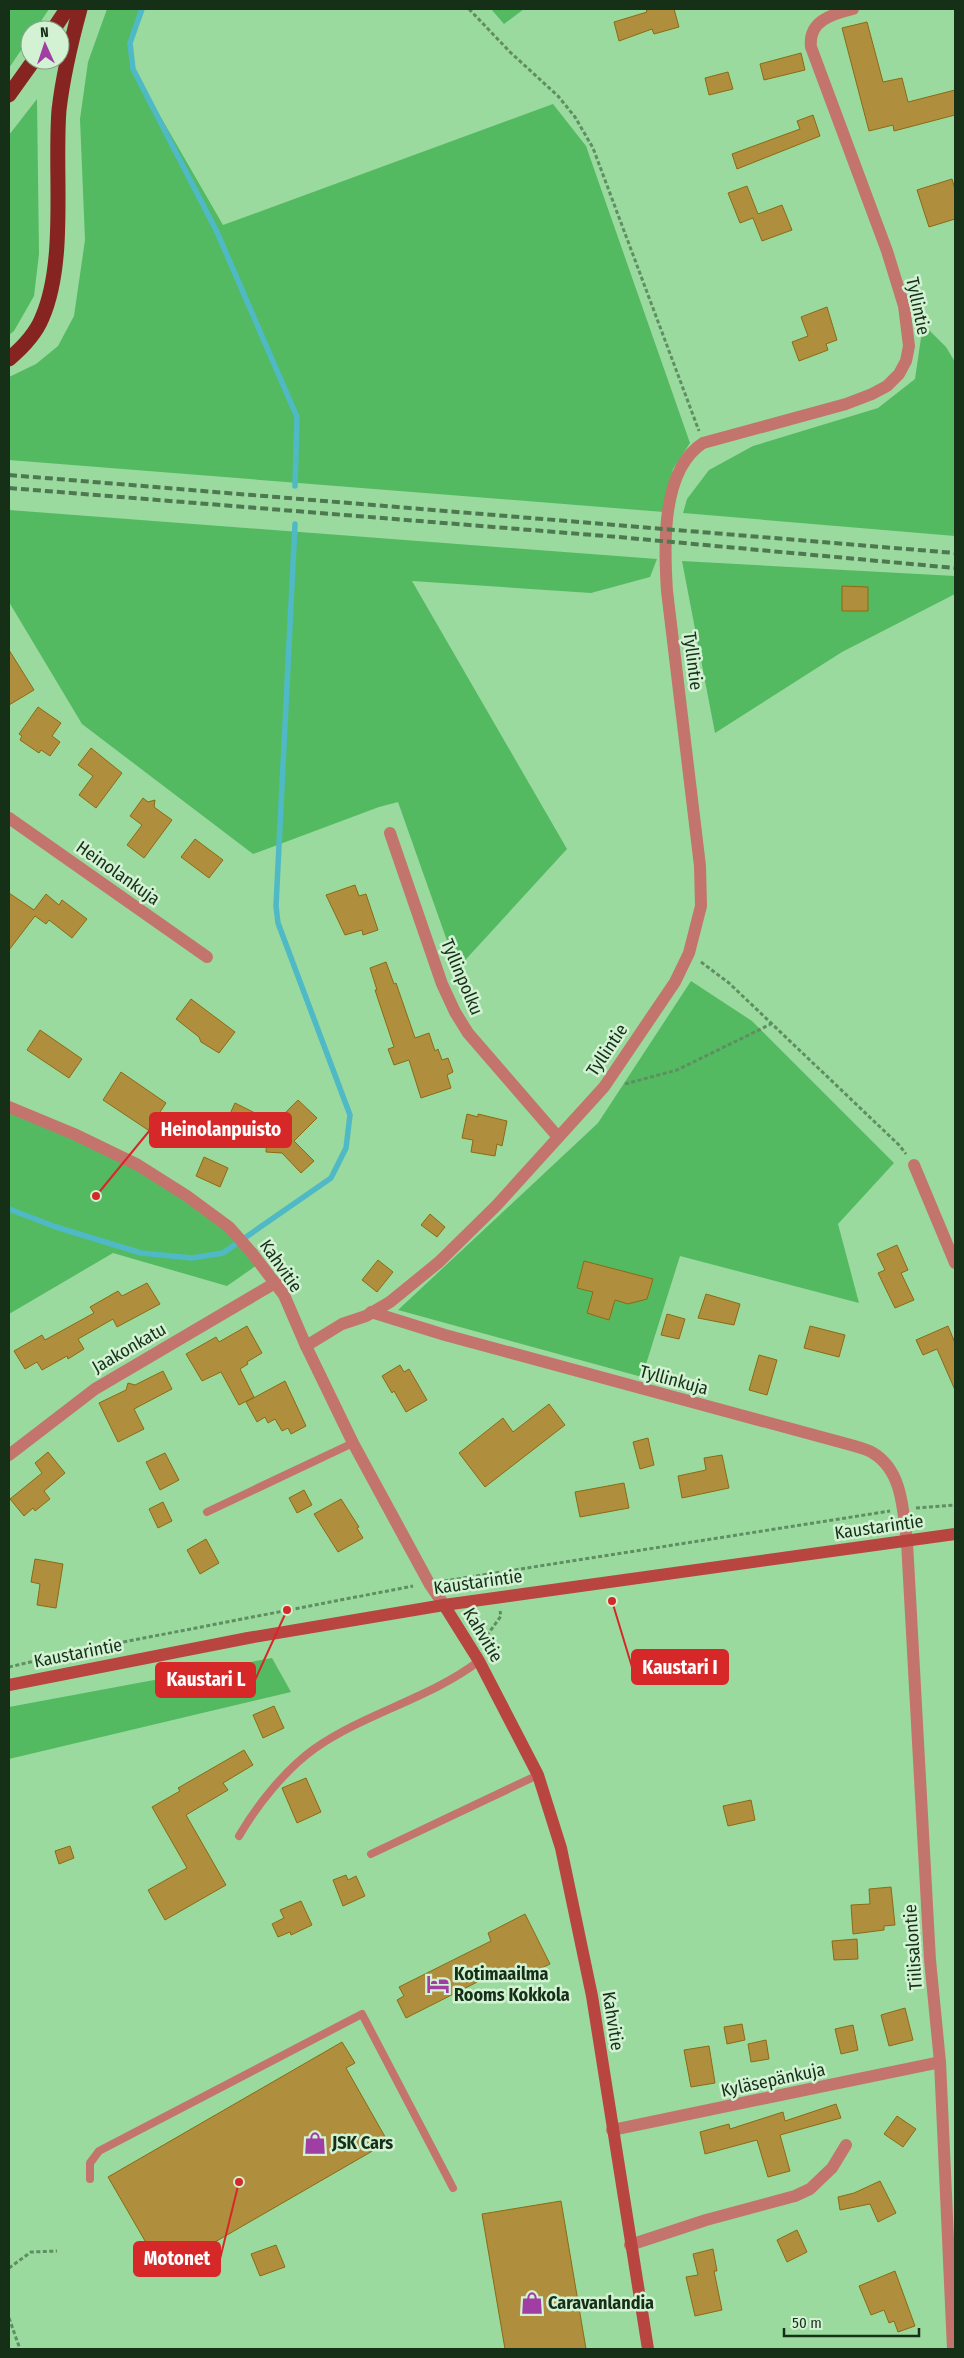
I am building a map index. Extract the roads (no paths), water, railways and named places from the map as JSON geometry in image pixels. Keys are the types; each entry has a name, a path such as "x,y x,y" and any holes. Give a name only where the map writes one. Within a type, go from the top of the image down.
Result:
{"highway":[{"path":"60,20 67,9"},
{"path":"9,359 19,351 42,319 49,298 56,249 59,110 62,82 80,9"},
{"path":"9,95 27,70"}],"street":[{"name":"Tyllintie","path":"306,1346 342,1324 390,1302 439,1262 496,1206 604,1087 675,982 689,953 701,906 700,866 668,601 664,548 673,493 683,462 692,450 703,443 846,404 872,394 887,386 899,374 906,362 909,346 904,306 887,251 810,38 814,28 823,18 853,9"},
{"name":"Heinolankuja","path":"9,818 207,957"},
{"name":"Tyllinpolku","path":"390,832 442,984 455,1012 468,1033 558,1137"},
{"name":"Kahvitie","path":"9,1107 74,1134 138,1165 187,1196 229,1227 276,1283 284,1295 306,1346 353,1443 429,1583 479,1661 538,1774 565,1866 592,1996 648,2349"},
{"path":"914,1165 955,1263"},
{"name":"Jaakonkatu","path":"9,1455 95,1389 276,1283"},
{"name":"Tyllinkuja","path":"371,1312 454,1338 851,1444 873,1453 894,1475 903,1509 907,1542"},
{"name":"Kaustarintie","path":"9,1685 248,1638 444,1604 955,1534"},
{"name":"Tiilisalontie","path":"907,1542 930,1960 940,2062 953,2349"},
{"name":"Kyläsepänkuja","path":"612,2130 940,2062"},
{"path":"630,2245 661,2237 706,2220 795,2196 810,2189 832,2168 846,2145"}],"lane":[{"path":"276,1283 289,1274"},
{"path":"207,1512 353,1443"},
{"path":"239,1836 273,1790 314,1749 378,1715 433,1690 462,1674 479,1661"},
{"path":"371,1854 538,1774"},
{"path":"90,2179 90,2163 99,2151 362,2014 453,2188"}],"waterway":[{"path":"142,9 130,43 133,69 217,232 297,417 295,486"},
{"path":"9,1209 56,1227 141,1253 192,1258 223,1253 331,1178 346,1148 350,1115 278,923 276,906 295,524"}],"railway":[{"path":"9,475 955,553"},
{"path":"9,488 618,537 955,568"}],"place":[{"name":"Heinolanpuisto","path":"96,1196"},
{"name":"Kaustari I","path":"612,1601"},
{"name":"Kaustari L","path":"287,1610"},
{"name":"Kotimaailma Rooms Kokkola","path":"438,1984"},
{"name":"JSK Cars","path":"315,2143"},
{"name":"Motonet","path":"239,2182"},
{"name":"Caravanlandia","path":"532,2303"}]}
